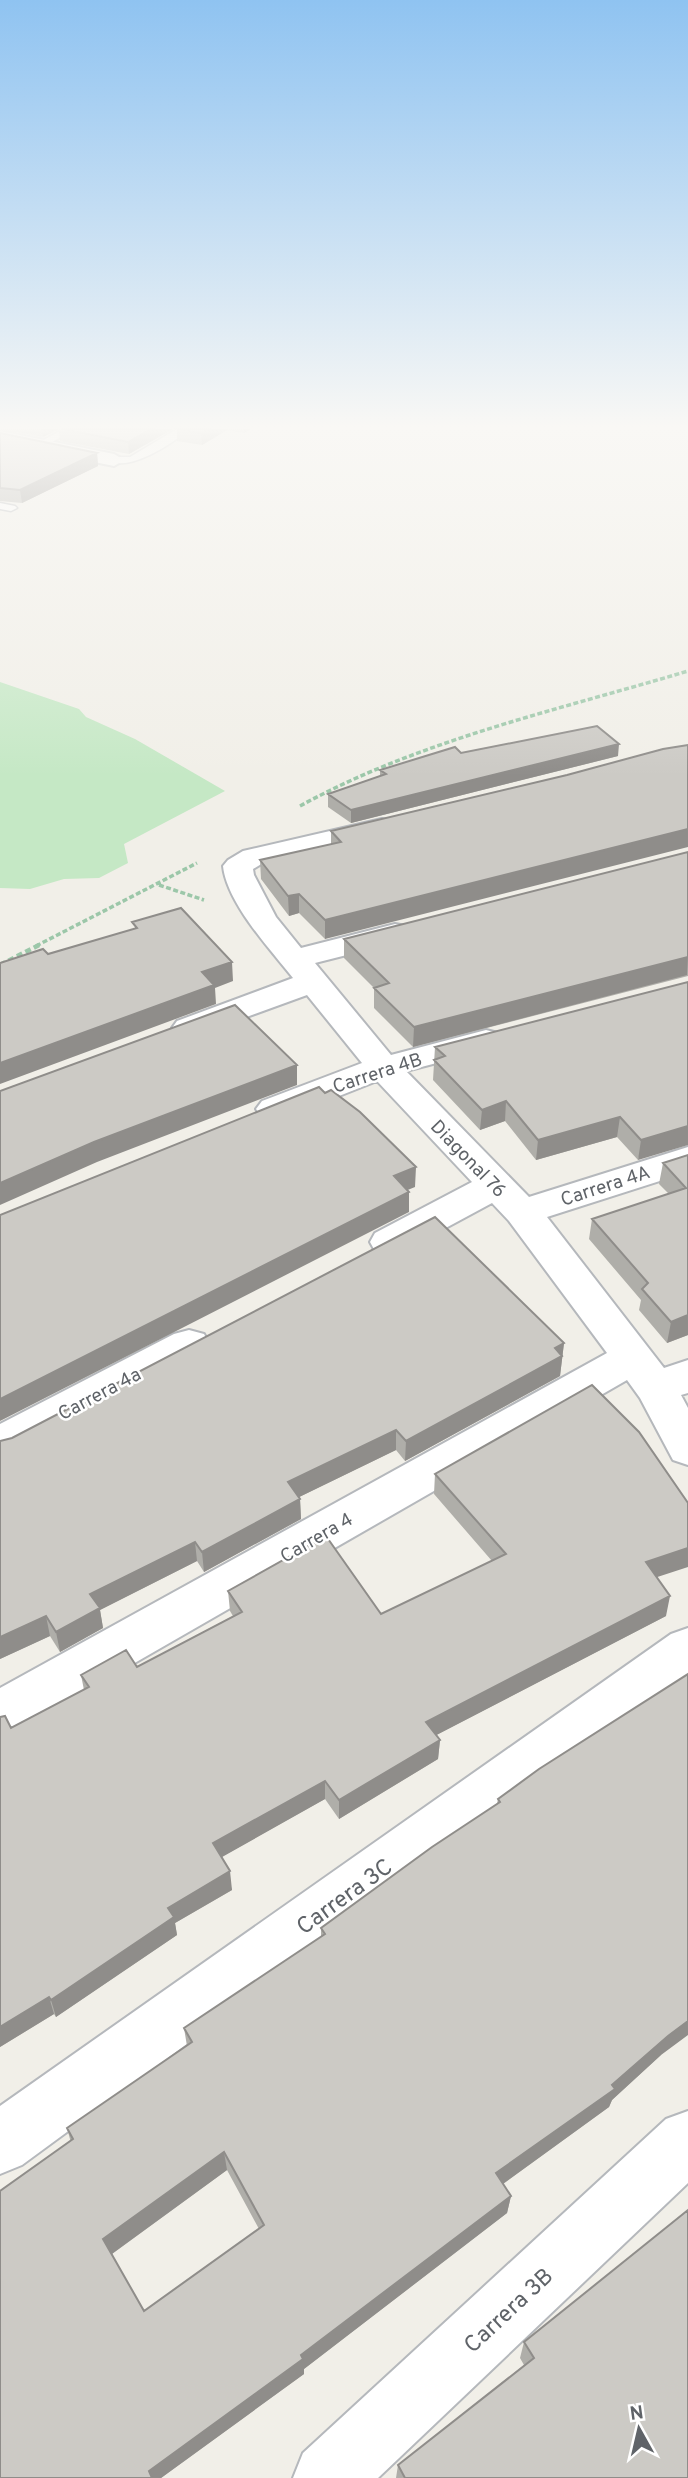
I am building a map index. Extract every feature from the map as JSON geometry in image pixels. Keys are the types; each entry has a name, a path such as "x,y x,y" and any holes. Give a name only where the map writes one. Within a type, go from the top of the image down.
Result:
{"street":[{"name":"Diagonal 76","path":"409,820 253,857 238,866 239,875 262,920 383,1067 509,1199 659,1374 688,1448"},
{"path":"158,1040 304,971 417,927"},
{"name":"Carrera 4B","path":"241,1122 383,1067 516,1032"},
{"name":"Carrera 4A","path":"509,1199 688,1158"},
{"path":"359,1257 509,1199"},
{"name":"Carrera 4a","path":"0,1444 223,1328"},
{"name":"Carrera 4","path":"0,1714 659,1374"},
{"name":"Carrera 3C","path":"0,2143 688,1649"},
{"name":"Carrera 3B","path":"328,2478 688,2141"}],"green space":[{"path":"0,682 79,709 86,717 135,739 225,791 124,844 128,863 99,878 64,879 30,889 0,888"}],"building":[{"path":"597,726 619,744 351,810 328,794 386,774 380,770 455,747 461,753"},
{"path":"688,745 688,829 325,920 299,894 288,896 260,860 341,842 331,831"},
{"path":"688,852 688,957 414,1027 374,988 389,983 344,939"},
{"path":"181,908 232,962 202,972 214,985 0,1063 0,963 43,949 48,954 137,928 132,922"},
{"path":"688,982 688,1126 641,1140 620,1117 538,1140 506,1101 482,1110 434,1060 445,1056 435,1047"},
{"path":"235,1005 297,1065 94,1142 0,1183 0,1091"},
{"path":"319,1087 325,1093 331,1090 360,1112 416,1167 394,1176 409,1192 0,1399 0,1215"},
{"path":"688,1155 688,1315 671,1322 642,1289 648,1283 592,1219 686,1188 663,1163"},
{"path":"435,1217 564,1343 555,1348 562,1356 406,1441 396,1430 288,1482 300,1499 202,1552 195,1542 90,1594 100,1608 56,1632 46,1616 0,1637 0,1441 12,1438"},
{"path":"592,1385 639,1432 688,1503 688,1548 646,1562 670,1596 426,1722 440,1740 339,1800 325,1781 213,1843 230,1871 168,1908 174,1917 51,2000 49,1997 0,2027 0,1717 5,1716 11,1728 89,1687 81,1675 126,1650 137,1667 242,1612 228,1591 326,1536 381,1614 506,1554 435,1474"},
{"path":"688,1674 688,2021 612,2085 615,2089 496,2173 511,2196 301,2355 303,2359 149,2471 152,2478 0,2478 0,2191 73,2139 67,2128 192,2042 184,2028 325,1934 321,1928 432,1847 500,1802 498,1799 539,1769","holes":["224,2152 264,2225 144,2311 103,2239"]},
{"path":"688,2210 688,2478 405,2478 398,2465 534,2358 524,2342"}]}
